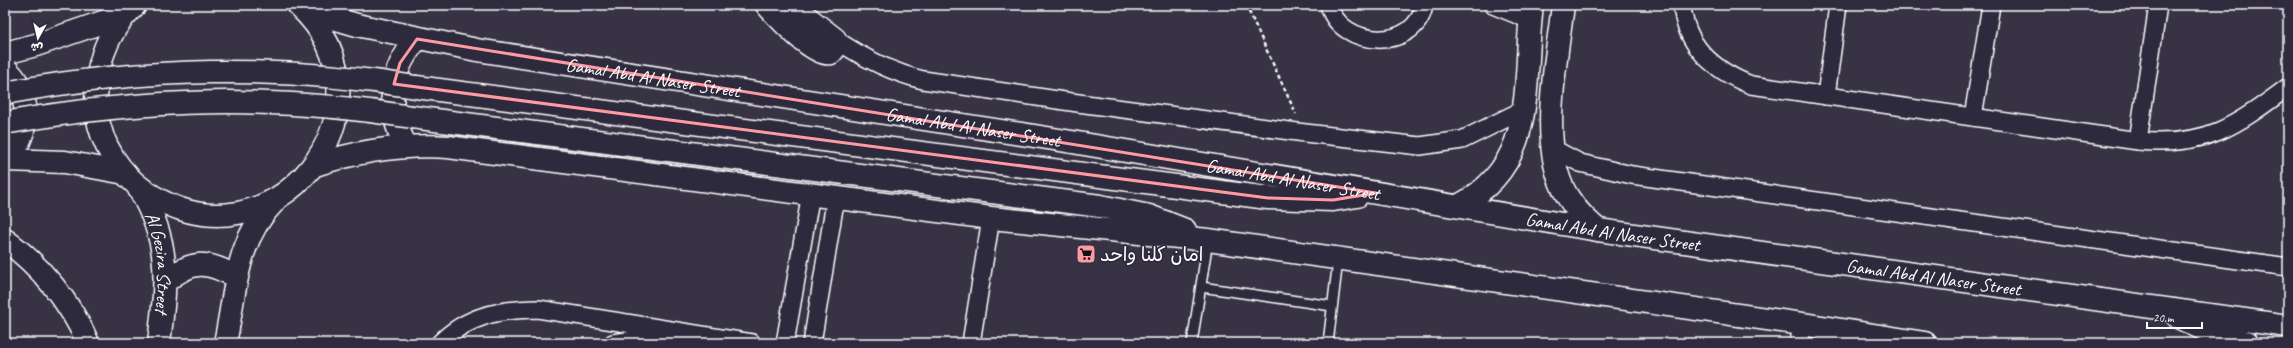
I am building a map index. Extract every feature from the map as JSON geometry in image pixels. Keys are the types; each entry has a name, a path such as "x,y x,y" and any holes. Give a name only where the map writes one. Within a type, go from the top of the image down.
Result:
{"main road":[{"path":"767,5 785,24 821,53 827,54 834,51 836,47 835,39 808,18 797,5"},
{"path":"1563,5 1551,111 1552,148 1556,167 1565,191 1584,218 1598,230"},
{"path":"225,343 239,259 251,232 264,211 277,199 298,184 315,164 327,144 335,120 338,96 336,72 329,49 320,33 300,7"},
{"name":"Gamal Abd Al Naser Street","path":"300,7 357,25 417,39 478,50 1060,140 1598,230 2288,326"},
{"path":"5,53 36,45 130,9"},
{"name":"Al Gezira Street","path":"130,9 106,44 99,65 95,93 98,122 108,149 148,203 160,235 165,258 166,281 159,343"},
{"path":"1458,206 1483,191 1503,169 1516,143 1523,110 1531,12"},
{"path":"406,146 394,119 393,90 400,63 417,39"},
{"path":"5,68 16,81 22,92 26,116 21,139 7,159"},
{"path":"5,92 103,78 234,71 326,75 1268,198 1333,200 1376,193"},
{"path":"8,123 77,111 143,104 233,101 323,105 1100,206 1149,216 1208,240"},
{"path":"1523,110 1526,114 1537,119 1548,116 1551,111"},
{"path":"315,164 380,148 406,146 448,147 836,196 991,218 1208,240 1800,333 1925,343"},
{"path":"7,159 65,162 131,180 164,202 181,209 205,214 230,214 254,209 277,199"},
{"path":"5,240 41,271 65,302 88,343"},
{"path":"166,281 181,269 200,264 219,267 236,277"},
{"path":"2162,308 2204,330 2246,343"}],"street":[{"path":"1329,5 1337,21 1349,32 1364,38 1381,40 1397,36 1411,28 1422,16 1424,5"},
{"path":"1493,5 1531,12"},
{"path":"1682,5 1689,32 1699,50 1714,66 1731,77 1751,85 2138,141 2166,143 2187,141 2222,132 2247,118 2288,87"},
{"path":"1826,96 1838,5"},
{"path":"1974,117 1991,5"},
{"path":"2138,141 2158,5"},
{"path":"835,39 860,56 879,65 899,74 923,80 1305,134 1420,146 1444,144 1462,140 1523,110"},
{"path":"1552,148 1580,163 1632,176 2288,267"},
{"path":"785,343 811,193"},
{"path":"812,343 836,196"},
{"path":"971,343 991,218"},
{"path":"440,343 462,326 480,317 498,311 518,309 538,309 752,343"},
{"path":"613,343 663,336 697,334"}],"lane":[{"path":"1192,343 1208,240"},
{"path":"1328,343 1338,260"},
{"path":"1200,287 1332,306"}],"path":[{"path":"1246,5 1305,134"}],"highlighted area":[{"path":"417,39 1376,193 1333,200 1268,198 394,84 400,63"}],"place":[{"name":"امان كلنا واحد","path":"1086,254"}]}
